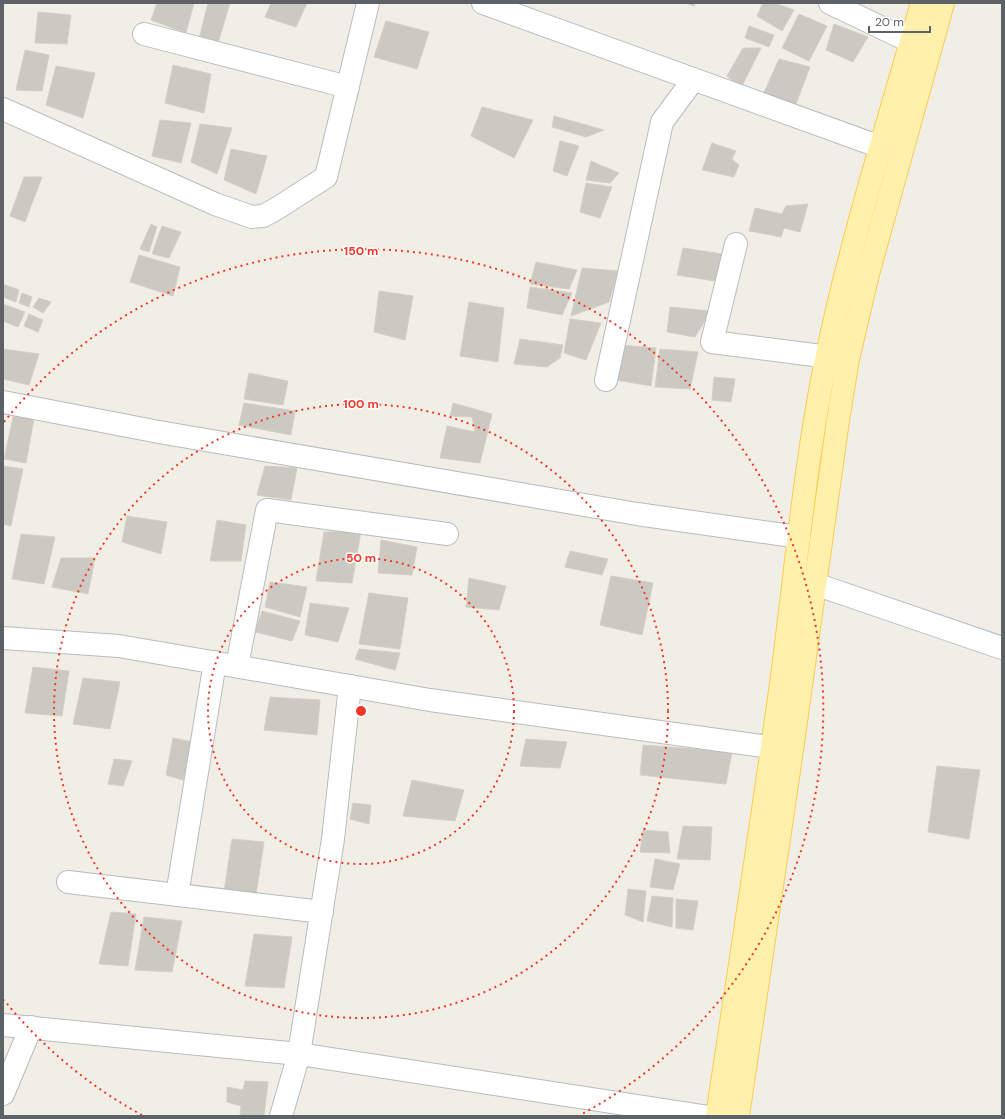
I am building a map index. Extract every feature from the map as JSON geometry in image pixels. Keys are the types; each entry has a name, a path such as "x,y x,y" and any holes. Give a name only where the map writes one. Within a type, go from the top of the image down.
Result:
{"main road":[{"path":"738,1116 782,749 805,582 838,420 848,359 868,274 900,154 920,47 922,3"},
{"path":"805,582 799,537 814,426 827,357 846,271 880,147 920,47 943,3"},
{"path":"717,1116 782,749"}],"street":[{"path":"3,109 215,204 252,217 263,216 326,177 368,3"},
{"path":"483,3 900,154"},
{"path":"830,3 920,47"},
{"path":"144,34 348,88"},
{"path":"606,380 662,122 694,80"},
{"path":"736,244 712,342 848,359"},
{"path":"3,402 166,433 621,511 799,537"},
{"path":"237,666 267,510 447,534"},
{"path":"805,582 1002,648"},
{"path":"3,638 119,646 430,700 782,749"},
{"path":"177,895 215,662"},
{"path":"281,1116 300,1054 333,839 350,686"},
{"path":"68,882 322,912"},
{"path":"3,1025 300,1054 703,1116"},
{"path":"3,1094 31,1028"}],"building":[{"path":"157,3 194,3 186,33 151,20"},
{"path":"208,3 230,3 218,43 199,39"},
{"path":"271,3 307,3 296,27 265,17"},
{"path":"686,3 695,3 694,6"},
{"path":"763,3 775,3 794,10 782,31 757,16"},
{"path":"38,12 71,15 67,44 35,43"},
{"path":"799,14 827,26 809,61 782,48"},
{"path":"386,21 429,32 417,69 374,57"},
{"path":"834,24 868,37 853,62 826,50"},
{"path":"749,26 774,35 769,47 745,38"},
{"path":"743,48 761,48 741,88 727,76"},
{"path":"25,50 49,55 42,91 16,90"},
{"path":"779,59 810,67 794,109 763,95"},
{"path":"173,65 211,74 204,113 165,103"},
{"path":"56,66 95,73 83,118 46,105"},
{"path":"482,107 533,120 514,158 471,136"},
{"path":"554,116 604,130 586,137 552,127"},
{"path":"160,120 191,123 181,163 152,156"},
{"path":"200,124 232,128 217,174 191,162"},
{"path":"560,141 579,146 567,176 553,171"},
{"path":"712,143 736,151 732,159 739,165 734,177 702,170"},
{"path":"231,149 267,156 256,194 224,180"},
{"path":"591,161 619,173 610,183 586,180"},
{"path":"24,177 42,177 25,222 10,216"},
{"path":"586,183 612,187 600,218 580,212"},
{"path":"808,204 800,232 784,228 781,237 749,231 755,208 782,214 786,206"},
{"path":"151,224 157,227 149,252 140,249"},
{"path":"162,226 181,232 169,258 152,254"},
{"path":"683,248 722,254 715,281 677,275"},
{"path":"139,255 180,267 173,296 130,282"},
{"path":"536,262 577,270 569,289 530,284"},
{"path":"582,268 618,271 609,302 571,316"},
{"path":"3,284 19,290 16,302 3,297"},
{"path":"530,287 572,293 562,315 527,308"},
{"path":"379,291 413,296 405,340 374,332"},
{"path":"22,293 32,297 29,307 19,303"},
{"path":"39,298 51,302 43,313 33,307"},
{"path":"469,302 504,308 498,362 460,356"},
{"path":"3,304 25,312 18,327 3,321"},
{"path":"670,307 711,311 695,337 667,332"},
{"path":"29,314 43,320 38,332 24,326"},
{"path":"570,319 601,323 586,360 564,353"},
{"path":"520,339 563,345 560,358 547,367 514,364"},
{"path":"621,345 656,348 651,386 616,380"},
{"path":"3,349 39,354 29,385 3,379"},
{"path":"660,349 698,352 690,389 655,387"},
{"path":"249,373 288,381 283,405 244,399"},
{"path":"714,377 735,379 731,402 712,400"},
{"path":"244,403 295,411 291,435 239,425"},
{"path":"453,403 492,414 480,463 440,458 447,426 475,432 472,417 450,416"},
{"path":"14,413 35,413 26,463 4,459"},
{"path":"3,466 23,469 11,526 3,524"},
{"path":"265,466 297,468 291,500 257,495"},
{"path":"127,516 167,522 161,554 122,542"},
{"path":"217,520 246,525 241,561 210,561"},
{"path":"361,531 352,583 316,581 324,532"},
{"path":"21,534 55,537 44,584 12,579"},
{"path":"381,540 417,547 412,575 378,573"},
{"path":"570,551 608,559 602,575 565,567"},
{"path":"61,558 95,558 88,594 52,587"},
{"path":"611,576 653,583 642,635 600,625"},
{"path":"469,578 506,586 499,610 466,607"},
{"path":"270,582 307,587 300,617 265,607"},
{"path":"369,593 408,598 400,649 359,644"},
{"path":"310,603 349,608 338,642 305,635"},
{"path":"262,611 300,621 292,641 255,632"},
{"path":"359,649 400,653 395,670 355,659"},
{"path":"33,667 69,671 62,716 25,713"},
{"path":"83,678 120,682 110,729 73,724"},
{"path":"270,697 320,700 317,735 264,730"},
{"path":"173,738 193,742 183,780 166,775"},
{"path":"526,739 567,742 560,768 520,766"},
{"path":"643,745 732,752 726,784 640,775"},
{"path":"114,759 132,761 123,786 108,784"},
{"path":"937,766 980,770 969,839 928,832"},
{"path":"412,780 464,790 455,821 403,816"},
{"path":"353,803 371,805 369,824 350,819"},
{"path":"683,826 712,827 710,860 677,859"},
{"path":"643,830 668,832 670,853 640,852"},
{"path":"232,839 264,842 256,895 224,892"},
{"path":"655,859 680,864 673,890 650,887"},
{"path":"628,889 646,891 643,922 625,915"},
{"path":"652,896 673,898 672,927 647,921"},
{"path":"676,899 698,901 693,930 676,928"},
{"path":"111,912 136,914 128,966 99,964"},
{"path":"144,917 182,921 172,972 135,970"},
{"path":"254,934 292,937 284,988 245,986"},
{"path":"245,1081 268,1082 264,1116 240,1116 241,1106 227,1102 227,1087 243,1090"}]}
